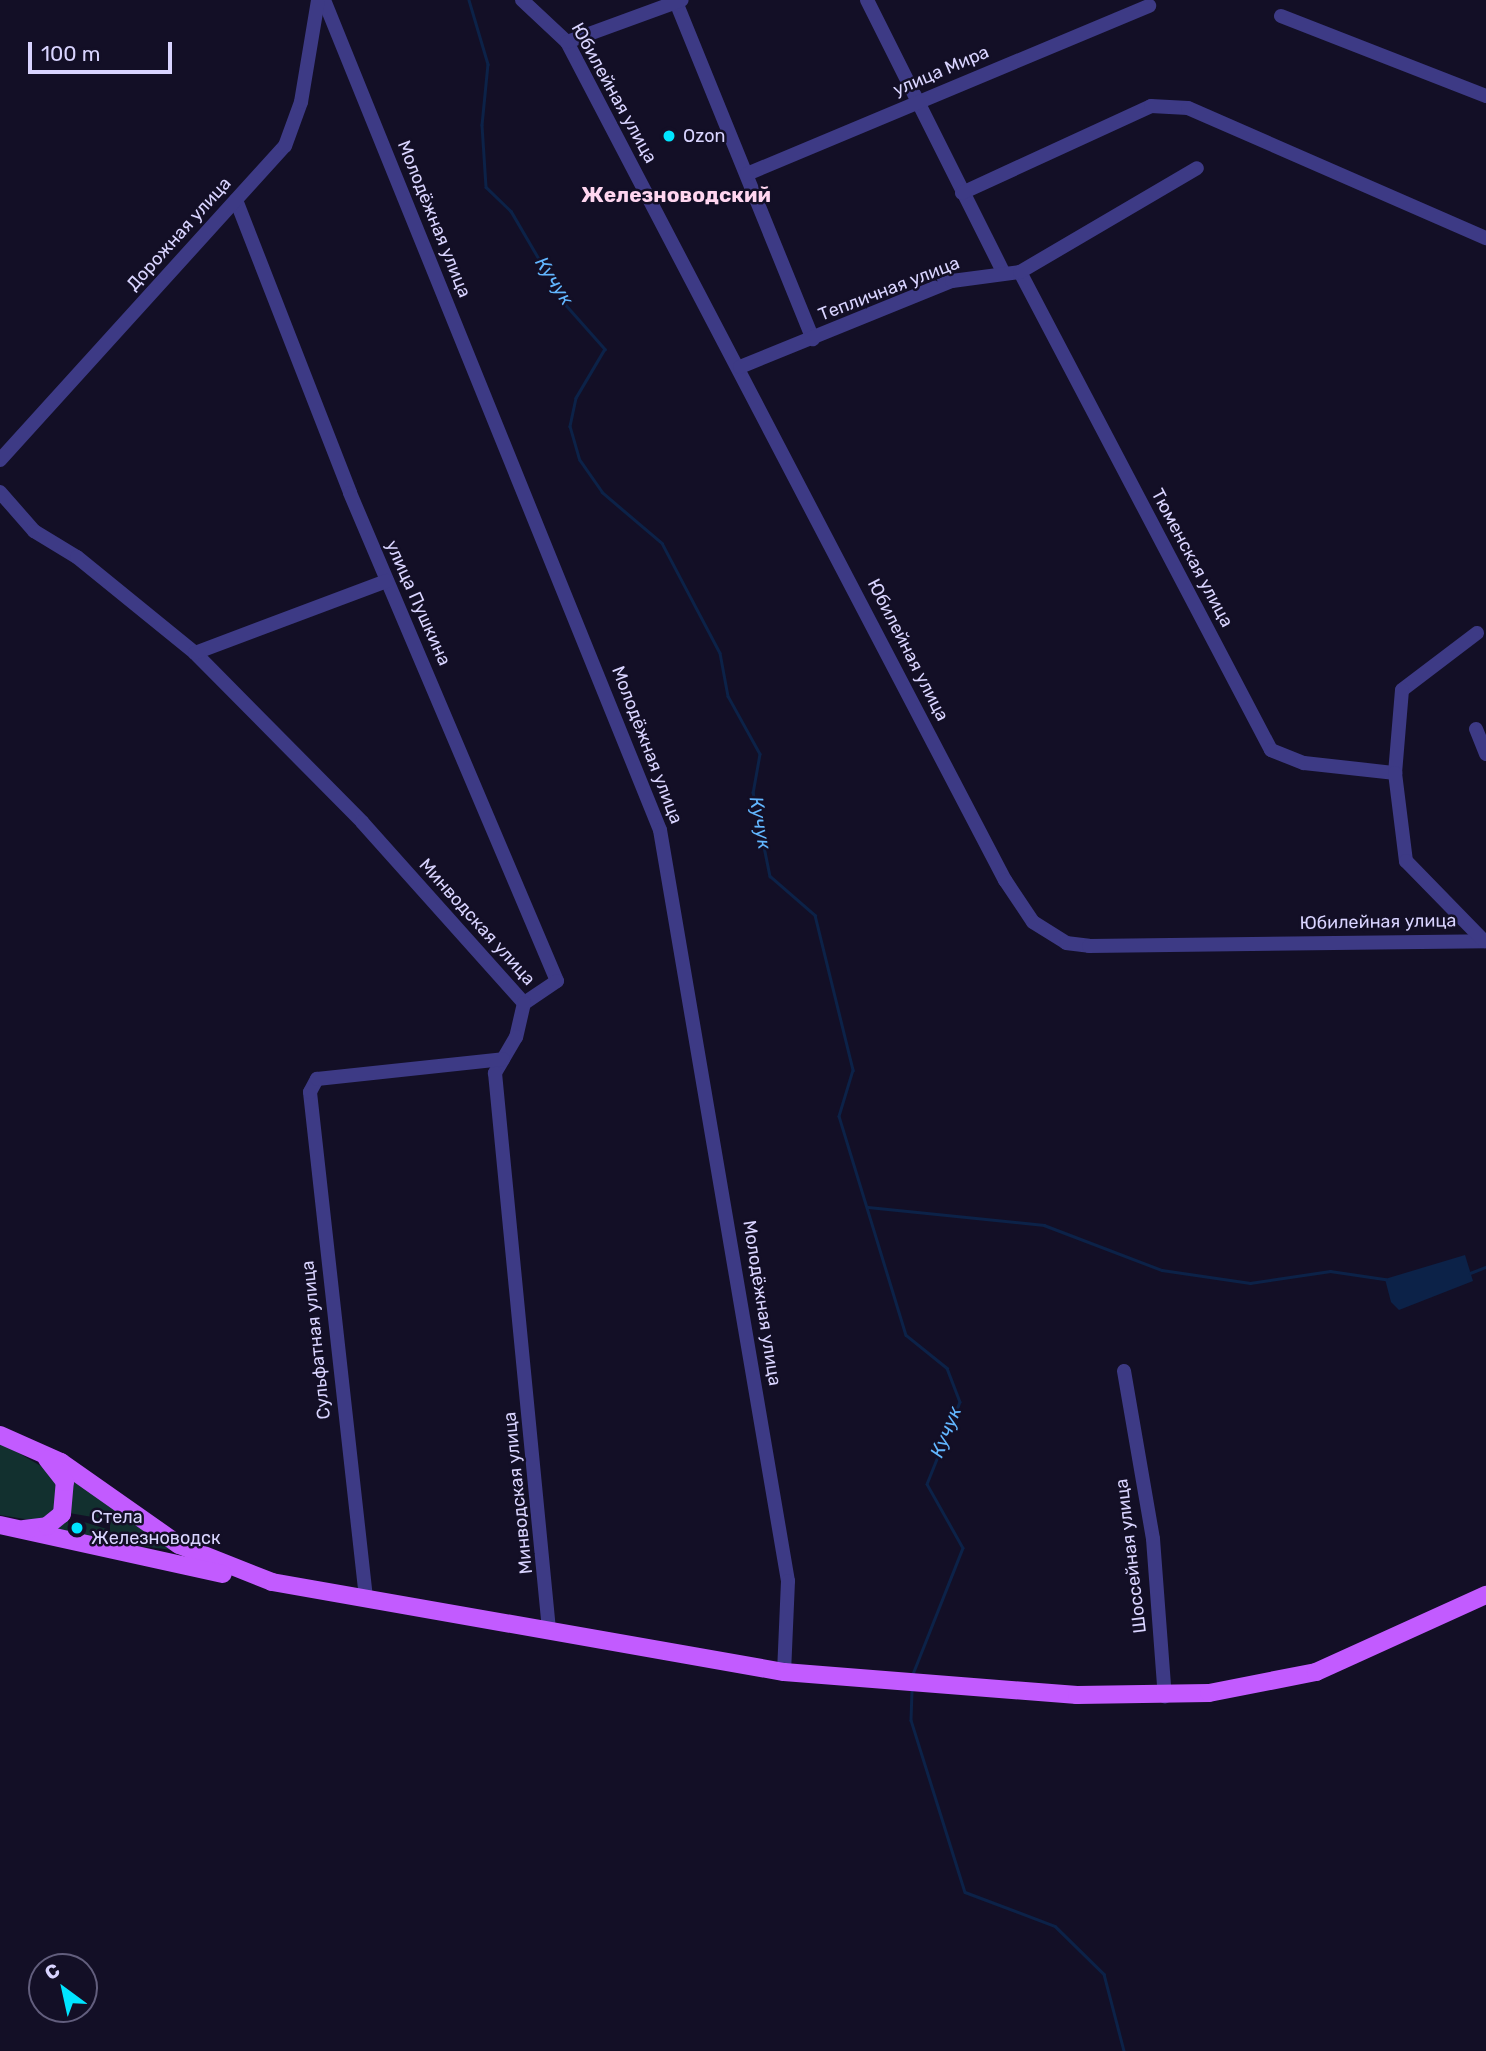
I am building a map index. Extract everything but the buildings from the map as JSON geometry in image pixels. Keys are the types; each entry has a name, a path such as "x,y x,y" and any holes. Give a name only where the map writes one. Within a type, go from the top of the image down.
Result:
{"main road":[{"path":"0,1435 38,1450 179,1545 272,1582"},
{"path":"4,1526 34,1530 62,1514 65,1482 38,1450"},
{"path":"4,1526 272,1582 784,1672 1165,1697 1316,1672 1486,1595"}],"street":[{"name":"Дорожная улица","path":"0,460 236,200 293,131 318,0"},
{"name":"Молодёжная улица","path":"324,0 660,830 788,1581 784,1672"},
{"name":"Юбилейная улица","path":"523,0 567,42 740,367 1005,880 1047,934 1089,946 1485,941"},
{"path":"867,0 1003,272"},
{"path":"567,42 679,1 813,339"},
{"name":"улица Мира","path":"747,174 1149,6"},
{"path":"1281,16 1486,96"},
{"path":"962,193 1151,106 1188,108 1486,238"},
{"path":"1020,272 1197,168"},
{"name":"улица Пушкина","path":"236,200 387,581 557,981 524,1003"},
{"name":"Тепличная улица","path":"740,367 952,281 1003,272 1020,272"},
{"name":"Тюменская улица","path":"1020,272 1271,750 1285,760 1395,773"},
{"name":"Минводская улица","path":"0,492 34,531 77,557 195,653 362,822 524,1003 495,1073 548,1630"},
{"path":"195,653 387,581"},
{"path":"1477,633 1402,690 1395,773 1406,861 1485,941"},
{"path":"1476,729 1486,754"},
{"name":"Сульфатная улица","path":"366,1598 310,1093 317,1079 503,1059"},
{"name":"Шоссейная улица","path":"1124,1371 1153,1539 1165,1697"},
{"path":"0,1429 38,1450"}],"green space":[{"path":"0,1442 56,1475 59,1508 43,1522 0,1515"},
{"path":"69,1474 180,1551 45,1534 67,1519 71,1531 83,1532 84,1522 110,1530 110,1520 69,1513"}],"water":[{"path":"1465,1255 1473,1281 1399,1310 1391,1302 1385,1279"}],"waterway":[{"name":"Кучук","path":"469,0 488,64 482,125 486,187 511,211 566,305 605,349 576,398 570,426 580,460 602,492 662,543 720,653 728,696 760,754 753,792 770,876 815,915 853,1070 839,1116 906,1335 947,1368 960,1402 927,1484 963,1548 913,1674"},
{"path":"868,1207 1044,1225 1162,1270 1250,1283 1330,1271 1385,1279"},
{"path":"1470,1273 1486,1267"},
{"name":"Кучук","path":"912,1691 911,1720 965,1892 1055,1926 1104,1974 1124,2051"}],"place":[{"name":"Ozon","path":"669,136"},
{"name":"Стела Железноводск","path":"77,1528"}],"district":[{"name":"Железноводский","path":"676,195"}]}
